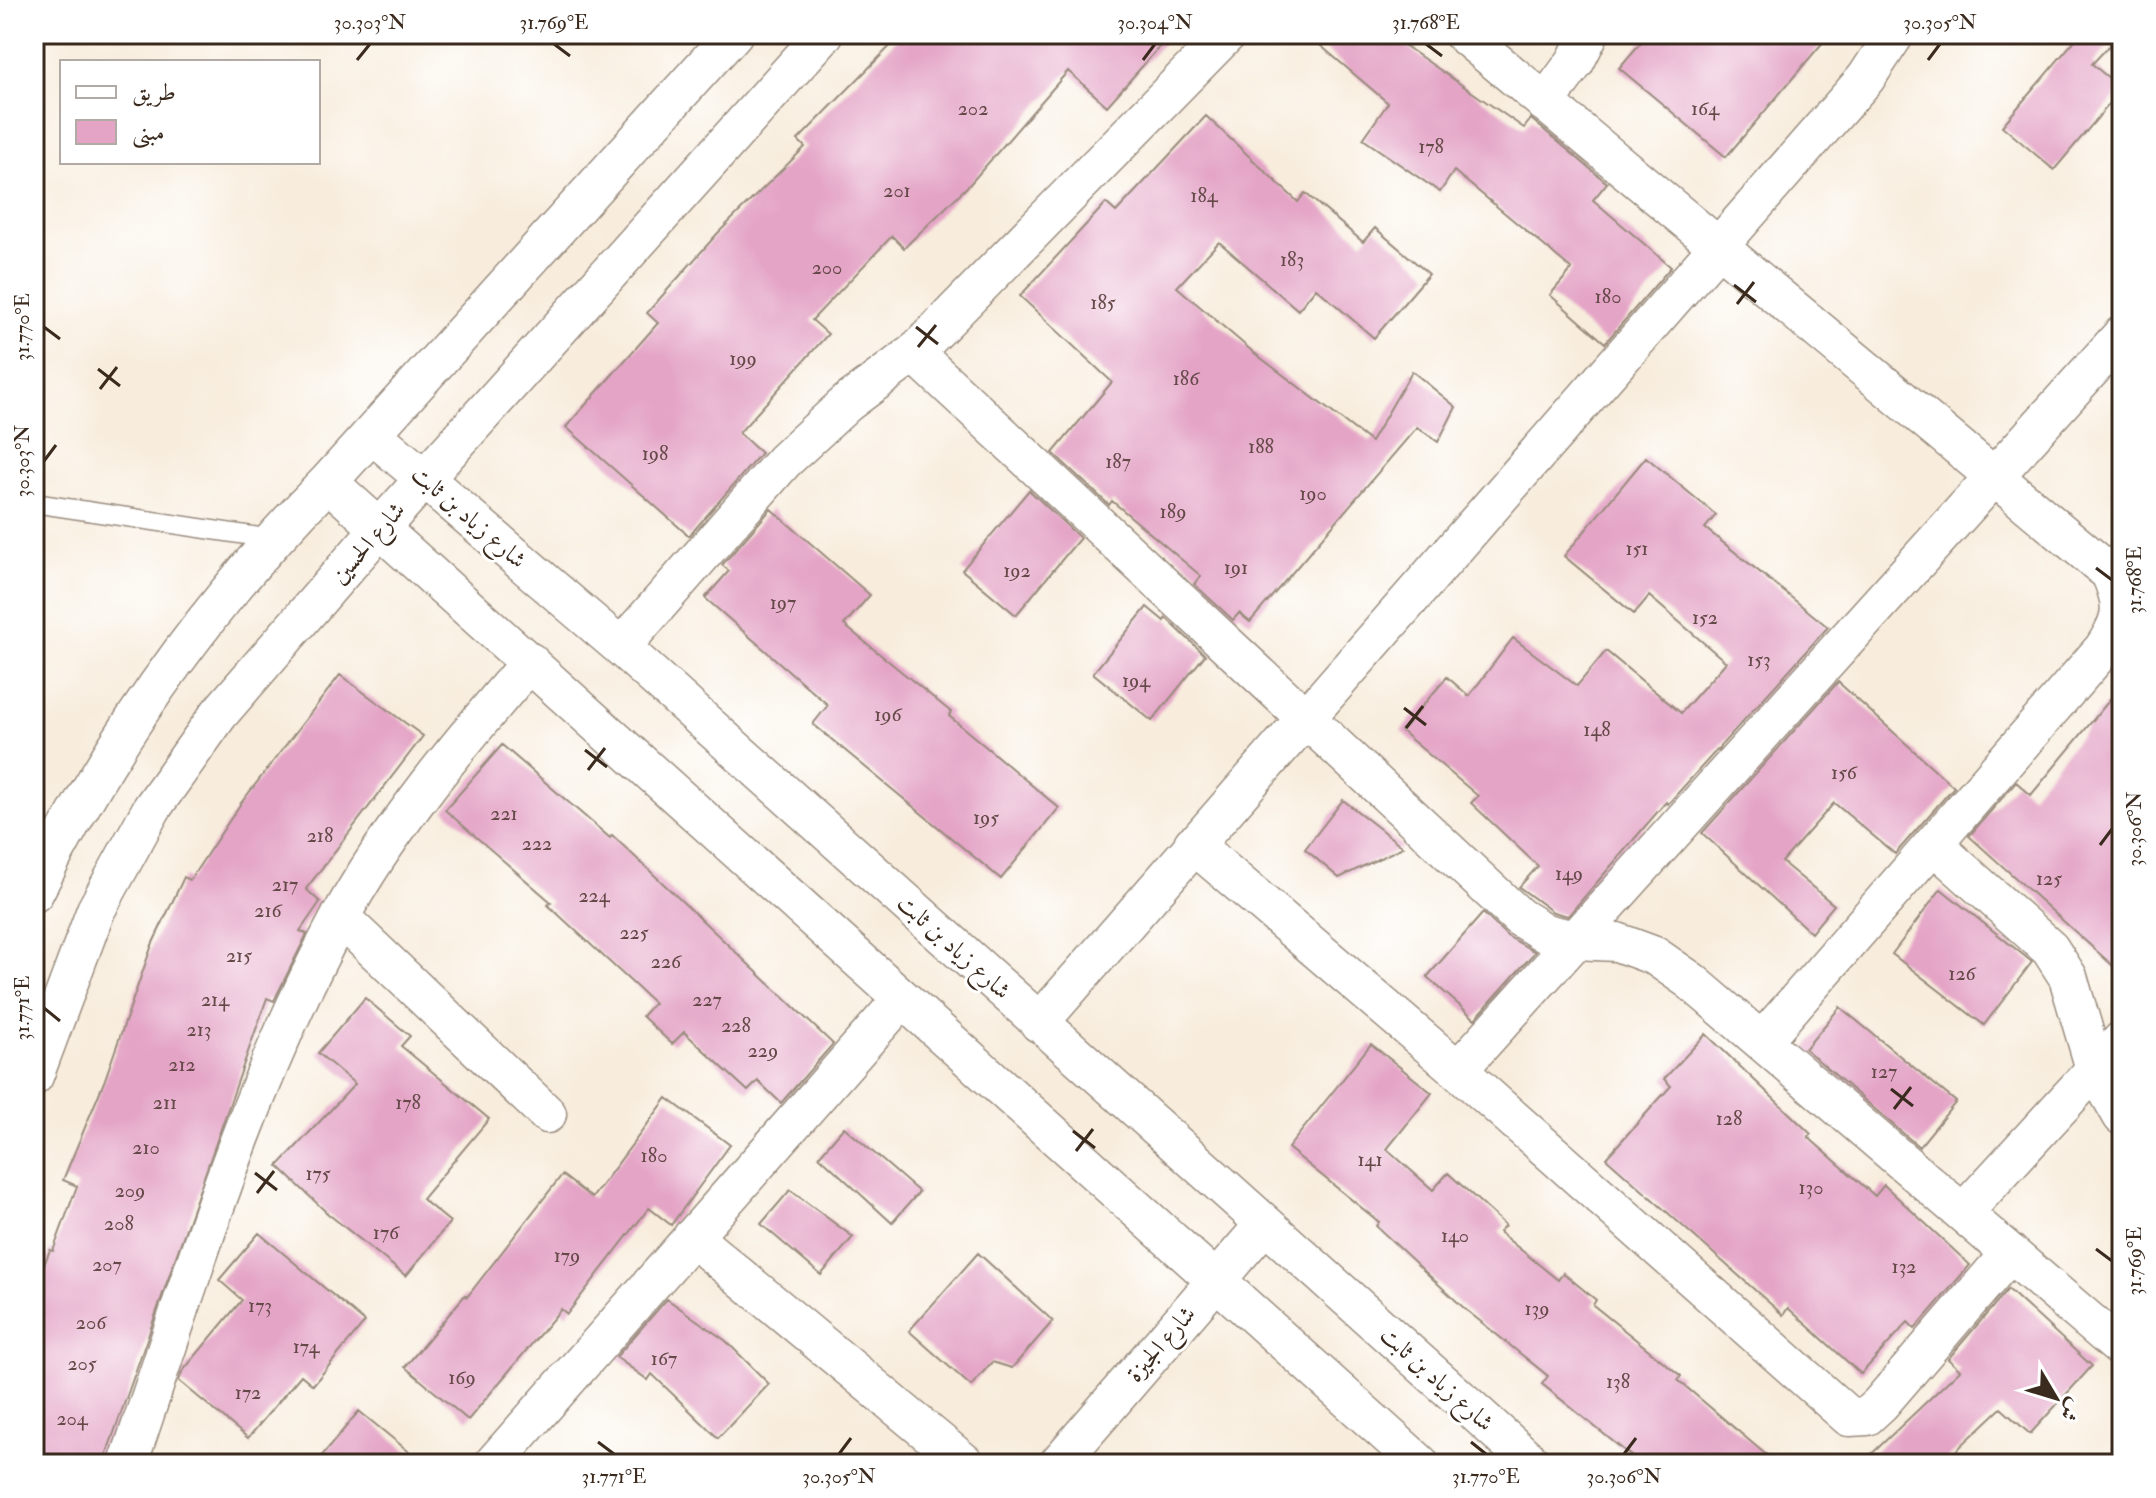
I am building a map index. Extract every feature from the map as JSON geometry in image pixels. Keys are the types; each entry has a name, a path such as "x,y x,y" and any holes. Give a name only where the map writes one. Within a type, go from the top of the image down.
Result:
{"street":[{"path":"34,893 73,814 128,724 189,638 272,539 372,434 733,34"},
{"name":"شارع الحسين","path":"34,1076 96,910 152,808 219,714 380,528 824,34"},
{"path":"621,647 784,461 847,403 914,353 1227,34"},
{"path":"1463,34 2110,573 2121,599 2118,626 2103,649 1762,1041"},
{"path":"1545,103 1575,62 1589,34"},
{"path":"1039,1023 1866,78 1895,34"},
{"path":"1458,1070 2122,335"},
{"path":"914,353 1519,917 1545,933 1575,940 1617,942 1655,956 1691,981 2122,1349"},
{"name":"شارع زياد بن ثابت","path":"372,434 621,647 1533,1464"},
{"path":"328,482 1420,1464"},
{"path":"128,1464 257,1090 295,1002 340,917 424,791 530,662"},
{"path":"1193,844 1458,1070 1849,1417 1867,1416 1880,1404 2010,1253"},
{"path":"1934,845 2050,949 2068,977 2095,1069 2122,1116"},
{"path":"340,917 547,1114"},
{"path":"493,1464 902,999"},
{"path":"1963,1213 2122,1040"},
{"name":"شارع الجيزة","path":"1058,1464 1264,1225"},
{"path":"692,1237 966,1464"}],"lane":[{"path":"34,503 272,539"}],"building":[{"path":"902,34 1171,34 1107,106 1068,71 970,184 904,248 892,236 812,320 828,334 739,433 761,453 689,536 566,427 658,323 647,313 717,234 805,147 798,140"},
{"path":"1307,34 1388,34 1524,128 1531,119 1607,183 1593,200 1671,267 1605,343 1550,295 1572,269 1454,171 1440,192 1363,139 1388,103"},
{"path":"1648,34 1830,34 1726,157 1619,68"},
{"path":"2080,34 2120,34 2092,64 2122,89 2054,170 2002,126"},
{"path":"1206,116 1298,202 1305,193 1363,242 1375,228 1429,274 1374,338 1316,288 1298,310 1219,242 1177,287 1253,352 1371,442 1412,371 1456,407 1438,442 1417,427 1250,622 1239,613 1233,620 1194,584 1201,576 1112,501 1109,505 1053,453 1112,382 1020,296 1106,203 1116,212"},
{"path":"1646,457 1716,515 1705,528 1828,627 1668,804 1666,802 1568,916 1553,912 1519,887 1538,866 1471,803 1478,796 1401,731 1447,677 1469,696 1513,638 1577,686 1606,651 1681,713 1726,662 1649,596 1634,614 1564,556"},
{"path":"1029,490 1080,538 1016,615 962,570"},
{"path":"771,509 870,595 844,625 951,712 949,716 1059,808 1001,879 813,724 828,705 705,598 729,571 722,565"},
{"path":"1147,607 1164,621 1166,618 1205,655 1152,721 1093,673"},
{"path":"340,675 423,736 306,889 320,902 300,931 307,934 274,1001 267,998 103,1464 34,1464 34,1289 50,1250 53,1251 77,1186 63,1180 104,1082 152,945 184,877 190,880 241,803"},
{"path":"1838,682 1954,787 1895,854 1834,803 1782,862 1834,905 1811,933 1702,833"},
{"path":"2122,685 2122,974 1969,836 2016,782 2031,795"},
{"path":"502,745 610,838 612,835 833,1044 781,1103 758,1081 748,1091 684,1032 672,1044 642,1016 654,1003 548,905 551,902 445,810"},
{"path":"1343,800 1403,847 1339,878 1305,849"},
{"path":"1941,889 2032,962 1984,1025 1892,954"},
{"path":"1483,913 1507,936 1535,952 1475,1019 1427,977"},
{"path":"365,998 410,1036 401,1046 489,1119 422,1199 450,1222 406,1276 327,1213 278,1166 355,1084 318,1053"},
{"path":"1840,1007 1956,1102 1919,1147 1805,1049"},
{"path":"1706,1034 1811,1134 1808,1137 1875,1196 1884,1185 1970,1265 1915,1329 1908,1322 1861,1374 1788,1308 1783,1315 1606,1158 1671,1086 1664,1079"},
{"path":"1371,1044 1432,1093 1387,1149 1433,1190 1448,1173 1505,1225 1499,1232 1558,1280 1563,1273 1596,1300 1593,1305 1681,1376 1678,1380 1777,1464 1641,1464 1542,1384 1548,1376 1465,1309 1376,1226 1379,1222 1288,1148"},
{"path":"667,1098 730,1145 671,1225 649,1208 567,1314 561,1309 468,1420 405,1367 465,1295 467,1297 562,1175 592,1198"},
{"path":"844,1127 919,1192 892,1223 819,1156"},
{"path":"790,1190 853,1237 821,1275 761,1224"},
{"path":"259,1233 365,1322 313,1385 301,1375 248,1438 179,1381 182,1372 242,1300 219,1280"},
{"path":"978,1253 1053,1321 1012,1368 992,1362 971,1386 909,1331"},
{"path":"2008,1289 2092,1366 2030,1434 2001,1408 1942,1464 1861,1464 1960,1370 1948,1359"},
{"path":"667,1299 726,1341 769,1384 718,1438 652,1374 648,1380 616,1357"},
{"path":"359,1411 424,1464 315,1464"}]}
